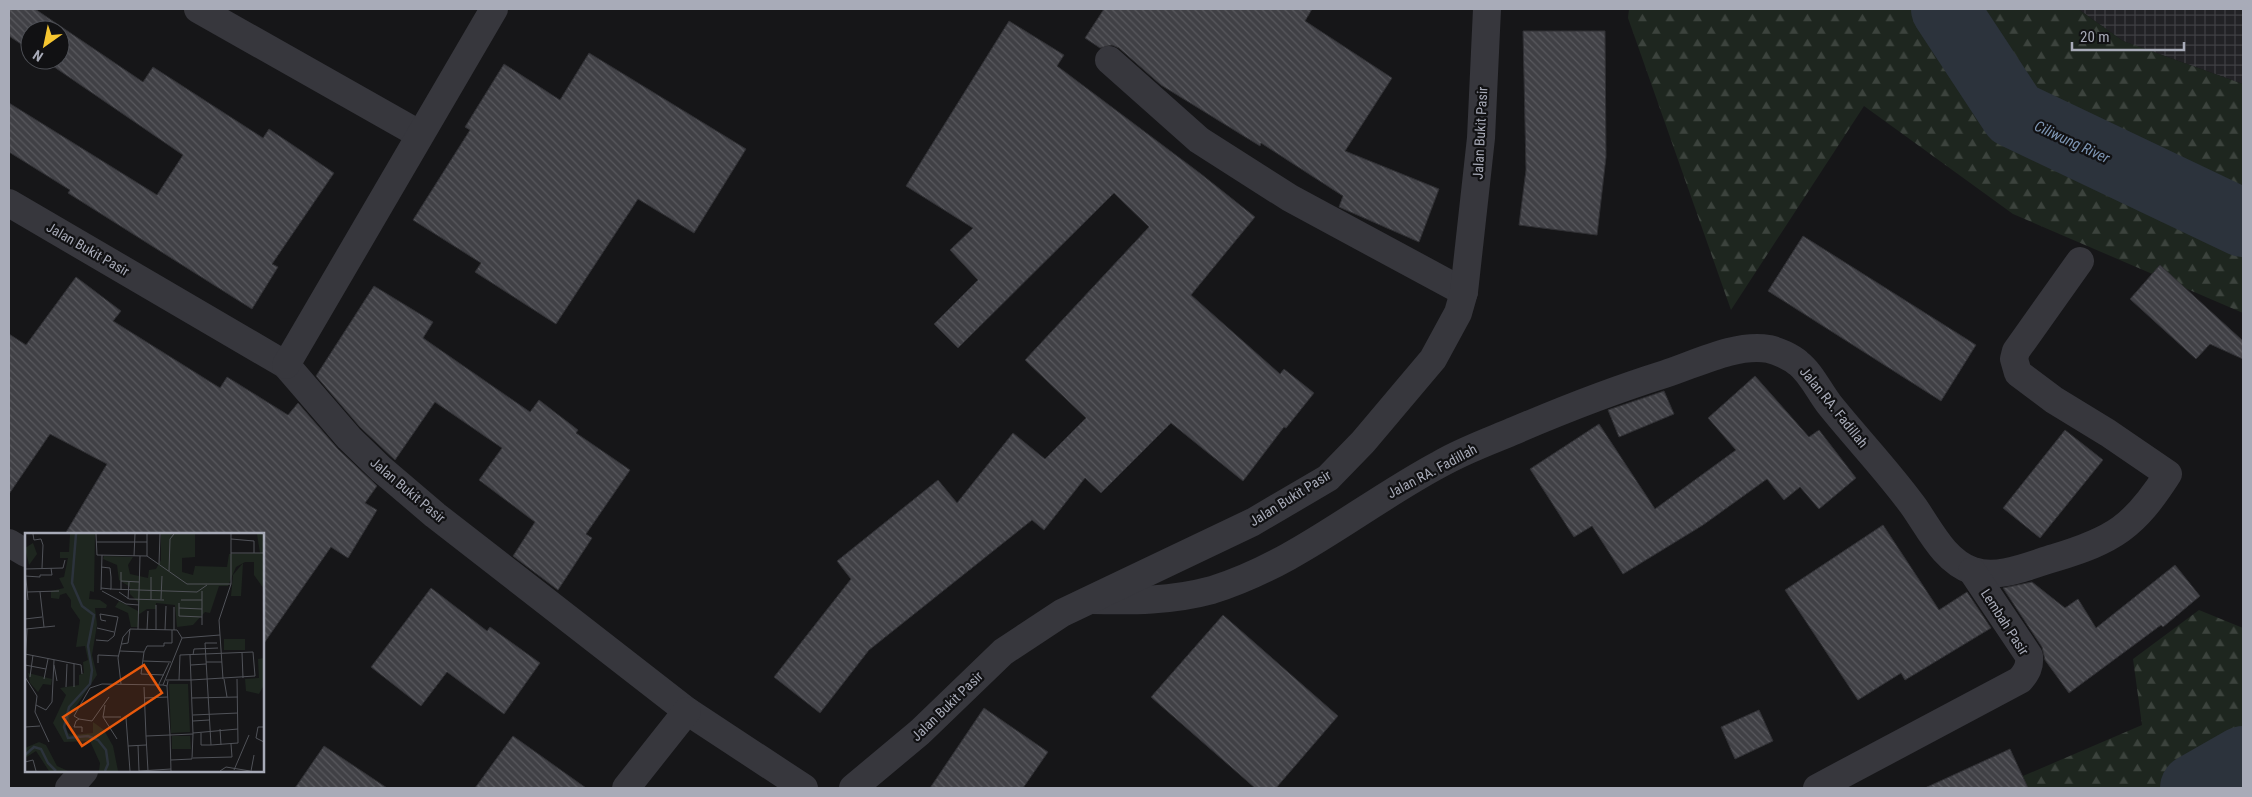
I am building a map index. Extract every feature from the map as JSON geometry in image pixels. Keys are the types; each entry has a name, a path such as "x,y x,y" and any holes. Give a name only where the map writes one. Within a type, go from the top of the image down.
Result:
{"street":[{"path":"198,9 419,134"},
{"path":"286,365 419,134 494,9"},
{"name":"Jalan Bukit Pasir","path":"853,788 920,732 1003,652 1062,613 1253,522 1328,478 1363,442 1433,359 1458,313 1464,292 1481,138 1487,9"},
{"path":"1109,60 1199,140 1290,198 1464,292"},
{"name":"Jalan Bukit Pasir","path":"9,203 286,365 349,438 381,469 435,515 687,711 804,788"},
{"name":"Jalan RA. Fadillah","path":"1091,600 1157,600 1210,590 1232,582 1301,551 1394,490 1443,462 1473,448 1578,403 1721,356 1752,350 1770,349 1799,364 1829,404 1911,503 1944,551 1957,564 1972,571 1986,574 2009,571 2098,543 2124,528 2140,514 2168,474 2108,433 2054,400 2018,373 2014,359 2016,351 2080,261"},
{"path":"9,543 25,552"},
{"name":"Lembah Pasir","path":"1817,788 2020,680 2025,674 2029,656 1972,571"},
{"path":"626,788 687,711"},
{"path":"69,788 83,772"}],"shaded area":[{"path":"2078,9 2243,9 2243,84 2123,41"}],"green space":[{"path":"1629,9 2078,9 2123,41 2243,84 2243,313 2013,214 1864,106 1731,310 1628,18"},
{"path":"2199,610 2243,628 2243,788 1995,788 2142,725 2133,659"}],"building":[{"path":"9,9 35,9 51,20 20,20 20,43 9,36"},
{"path":"1104,9 1312,9 1305,21 1392,78 1345,151 1439,189 1419,242 1339,207 1343,196 1261,143 1260,146 1161,85 1119,48 1112,45 1100,48 1085,38"},
{"path":"1009,21 1064,55 1057,66 1255,217 1191,295 1280,374 1284,369 1314,393 1286,428 1284,427 1243,481 1171,423 1101,493 1085,478 1044,530 1032,520 869,650 820,713 774,677 851,579 837,561 938,480 957,503 1013,433 1045,459 1086,418 1025,360 1149,227 1114,193 958,348 934,324 978,280 950,250 973,228 906,186"},
{"path":"1523,31 1605,31 1606,157 1597,235 1519,225 1526,170"},
{"path":"70,33 143,82 153,67 263,138 269,129 334,173 272,264 278,267 252,309 68,193 70,190 9,152 9,103 157,195 183,155 59,70 70,70"},
{"path":"589,53 746,149 694,233 638,199 556,324 475,272 481,263 413,220 470,130 465,127 504,64 560,100"},
{"path":"1803,236 1976,345 1941,401 1768,291"},
{"path":"2160,265 2243,341 2243,359 2210,344 2196,359 2130,299"},
{"path":"76,277 121,311 113,321 220,388 227,377 288,415 298,403 338,449 377,486 365,503 377,510 348,558 331,547 264,643 264,533 66,533 107,464 50,434 9,494 9,334 26,345"},
{"path":"374,286 433,322 423,338 530,412 539,400 578,430 576,433 630,470 586,534 592,538 558,590 513,556 535,522 479,480 502,448 435,402 395,460 360,427 316,376"},
{"path":"1755,376 1809,437 1819,430 1856,478 1819,509 1800,487 1784,500 1767,479 1703,525 1623,574 1592,526 1574,537 1530,469 1599,424 1655,509 1736,450 1708,418"},
{"path":"1664,391 1674,414 1619,437 1608,410"},
{"path":"2065,430 2103,460 2040,538 2003,508"},
{"path":"1883,525 1939,610 1967,592 1991,628 1905,680 1901,673 1858,700 1785,590"},
{"path":"2175,565 2200,596 2163,627 2161,625 2069,693 2045,660 2042,647 2003,588 2032,582 2065,608 2078,599 2096,628"},
{"path":"431,588 487,631 490,627 540,663 504,714 447,672 421,706 371,667"},
{"path":"1223,615 1338,716 1276,788 1255,788 1151,697"},
{"path":"984,708 1048,752 1023,788 930,788"},
{"path":"1759,710 1773,741 1735,759 1721,727"},
{"path":"513,736 586,788 475,788"},
{"path":"324,746 387,788 295,788"},
{"path":"2010,749 2028,788 1925,788"}],"waterway":[{"name":"Ciliwung River","path":"1945,9 2014,114 2243,223"},
{"name":"Ciliwung River","path":"2194,788 2243,760"}]}
